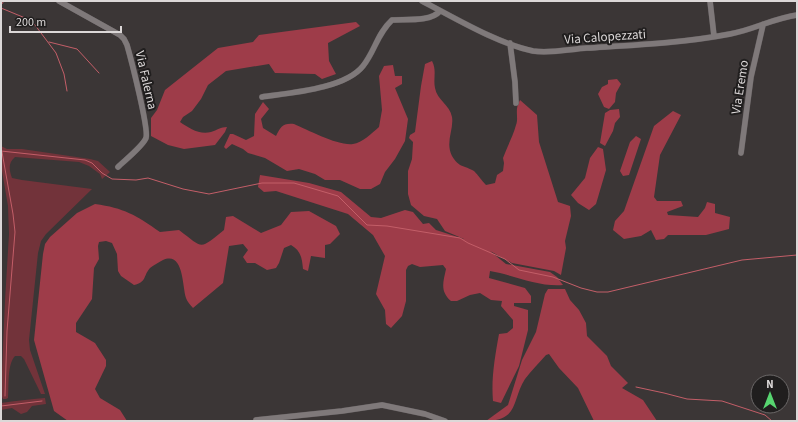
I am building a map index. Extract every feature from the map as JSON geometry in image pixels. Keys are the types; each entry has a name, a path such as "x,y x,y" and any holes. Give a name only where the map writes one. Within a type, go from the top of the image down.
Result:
{"street":[{"name":"Via Falerna","path":"58,1 120,35 127,43 146,126 146,135 144,142 118,167"},
{"name":"Via Calopezzati","path":"422,1 471,27 530,50 544,52 648,44 714,36 739,32 797,15"},
{"path":"710,1 714,36"},
{"path":"262,97 323,87 347,78 362,66 382,31 392,20 429,17 437,15 440,10"},
{"name":"Via Eremo","path":"741,153 751,77 763,25"},
{"path":"510,43 516,86 516,103"},
{"path":"256,420 342,411 382,405 425,414 445,421"}],"shaded area":[{"path":"356,22 360,26 328,43 329,61 336,74 322,79 315,74 275,73 269,64 226,71 208,85 201,99 192,111 183,117 180,122 187,127 202,133 227,127 215,145 184,149 168,145 151,136 151,118 157,110 165,90 218,48 253,42 259,35"},
{"path":"432,61 436,92 449,109 452,117 449,146 452,156 457,163 474,171 486,185 495,183 497,175 503,171 503,158 516,125 517,107 520,100 537,115 539,142 558,202 570,206 571,216 565,241 566,248 561,275 554,271 512,263 490,251 506,264 550,272 557,277 563,285 535,283 490,271 489,278 525,288 531,296 531,303 514,303 514,306 528,310 528,330 519,366 501,403 493,401 493,376 496,351 499,334 507,333 513,328 513,320 501,306 502,301 491,300 480,293 470,295 457,301 451,301 445,294 443,286 446,269 443,265 420,267 412,264 408,266 406,270 406,301 402,316 391,328 386,324 385,310 376,294 385,256 373,235 348,214 276,191 264,192 258,187 260,175 309,183 341,192 371,217 381,218 405,210 413,212 423,224 429,223 436,230 464,239 445,231 437,219 424,216 411,205 408,194 408,171 412,159 413,142 409,138 410,135 415,132 425,64"},
{"path":"393,65 395,76 402,76 402,84 395,88 408,119 405,141 395,159 385,172 380,184 371,189 360,189 340,180 325,180 315,174 299,169 287,171 265,158 248,153 232,144 226,149 224,147 230,134 246,140 254,136 255,114 263,102 269,109 261,119 263,128 276,136 282,126 294,124 339,143 353,144 360,142 379,127 382,110 379,76 384,66"},
{"path":"617,79 621,84 616,93 615,102 609,109 604,107 598,94 602,87 608,84 608,80"},
{"path":"619,109 620,117 615,123 613,131 605,146 600,143 605,113 610,110"},
{"path":"673,111 681,115 660,155 654,197 657,201 681,201 683,206 667,212 668,215 698,217 705,208 707,202 715,204 715,213 730,217 729,229 706,235 668,235 664,239 656,240 651,230 641,236 624,239 613,230 615,221 624,211 654,126"},
{"path":"636,136 641,139 629,175 623,176 620,171 630,142"},
{"path":"1,146 7,149 22,149 90,159 98,161 110,172 102,179 100,174 89,166 79,162 15,157 10,164 12,178 92,189 46,234 41,241 38,253 29,340 30,350 45,394 41,394 24,359 21,356 15,356 11,364 8,398 6,399 3,399 1,395 9,234 8,206 1,165"},
{"path":"598,147 603,149 606,170 596,204 589,210 578,203 571,195 585,178 590,158"},
{"path":"95,204 129,213 160,232 179,230 193,241 202,245 210,241 224,230 226,217 233,216 261,233 281,225 291,212 309,211 336,226 340,234 330,244 325,245 325,258 311,256 308,271 303,269 300,255 291,245 284,248 276,268 267,270 255,263 247,263 243,257 248,250 243,244 229,246 223,283 193,308 186,298 181,271 175,260 163,260 156,264 150,268 141,282 134,285 121,276 118,271 117,254 112,243 106,241 99,242 99,259 94,268 92,299 76,323 76,332 95,343 106,360 106,366 95,389 100,398 120,410 127,421 68,421 54,411 34,340 43,254 45,244 50,237 77,213"},
{"path":"548,289 565,289 570,300 579,310 586,323 587,336 607,356 611,366 628,383 622,388 643,400 657,421 594,421 578,388 559,368 549,354 546,355 525,379 513,408 509,413 497,420 486,421 508,405 522,360 536,332 545,294"},
{"path":"45,398 46,404 32,406 27,412 21,414 12,408 1,410 1,403"}],"waterway":[{"path":"1,5 4,1"},
{"path":"1,8 30,20 35,25 56,53 64,74 67,91"},
{"path":"49,42 77,49 99,73"},
{"path":"1,151 85,160 92,163 102,173 112,179 136,180 148,178 183,189 209,194 262,183 294,183 338,196 367,225 387,226 460,238 505,259 519,270 553,277 581,288 597,292 608,292 742,260 797,255"},
{"path":"2,152 15,232 7,331 5,396"},
{"path":"636,387 687,399 722,401 765,415 772,421"},
{"path":"1,406 42,401"}]}
